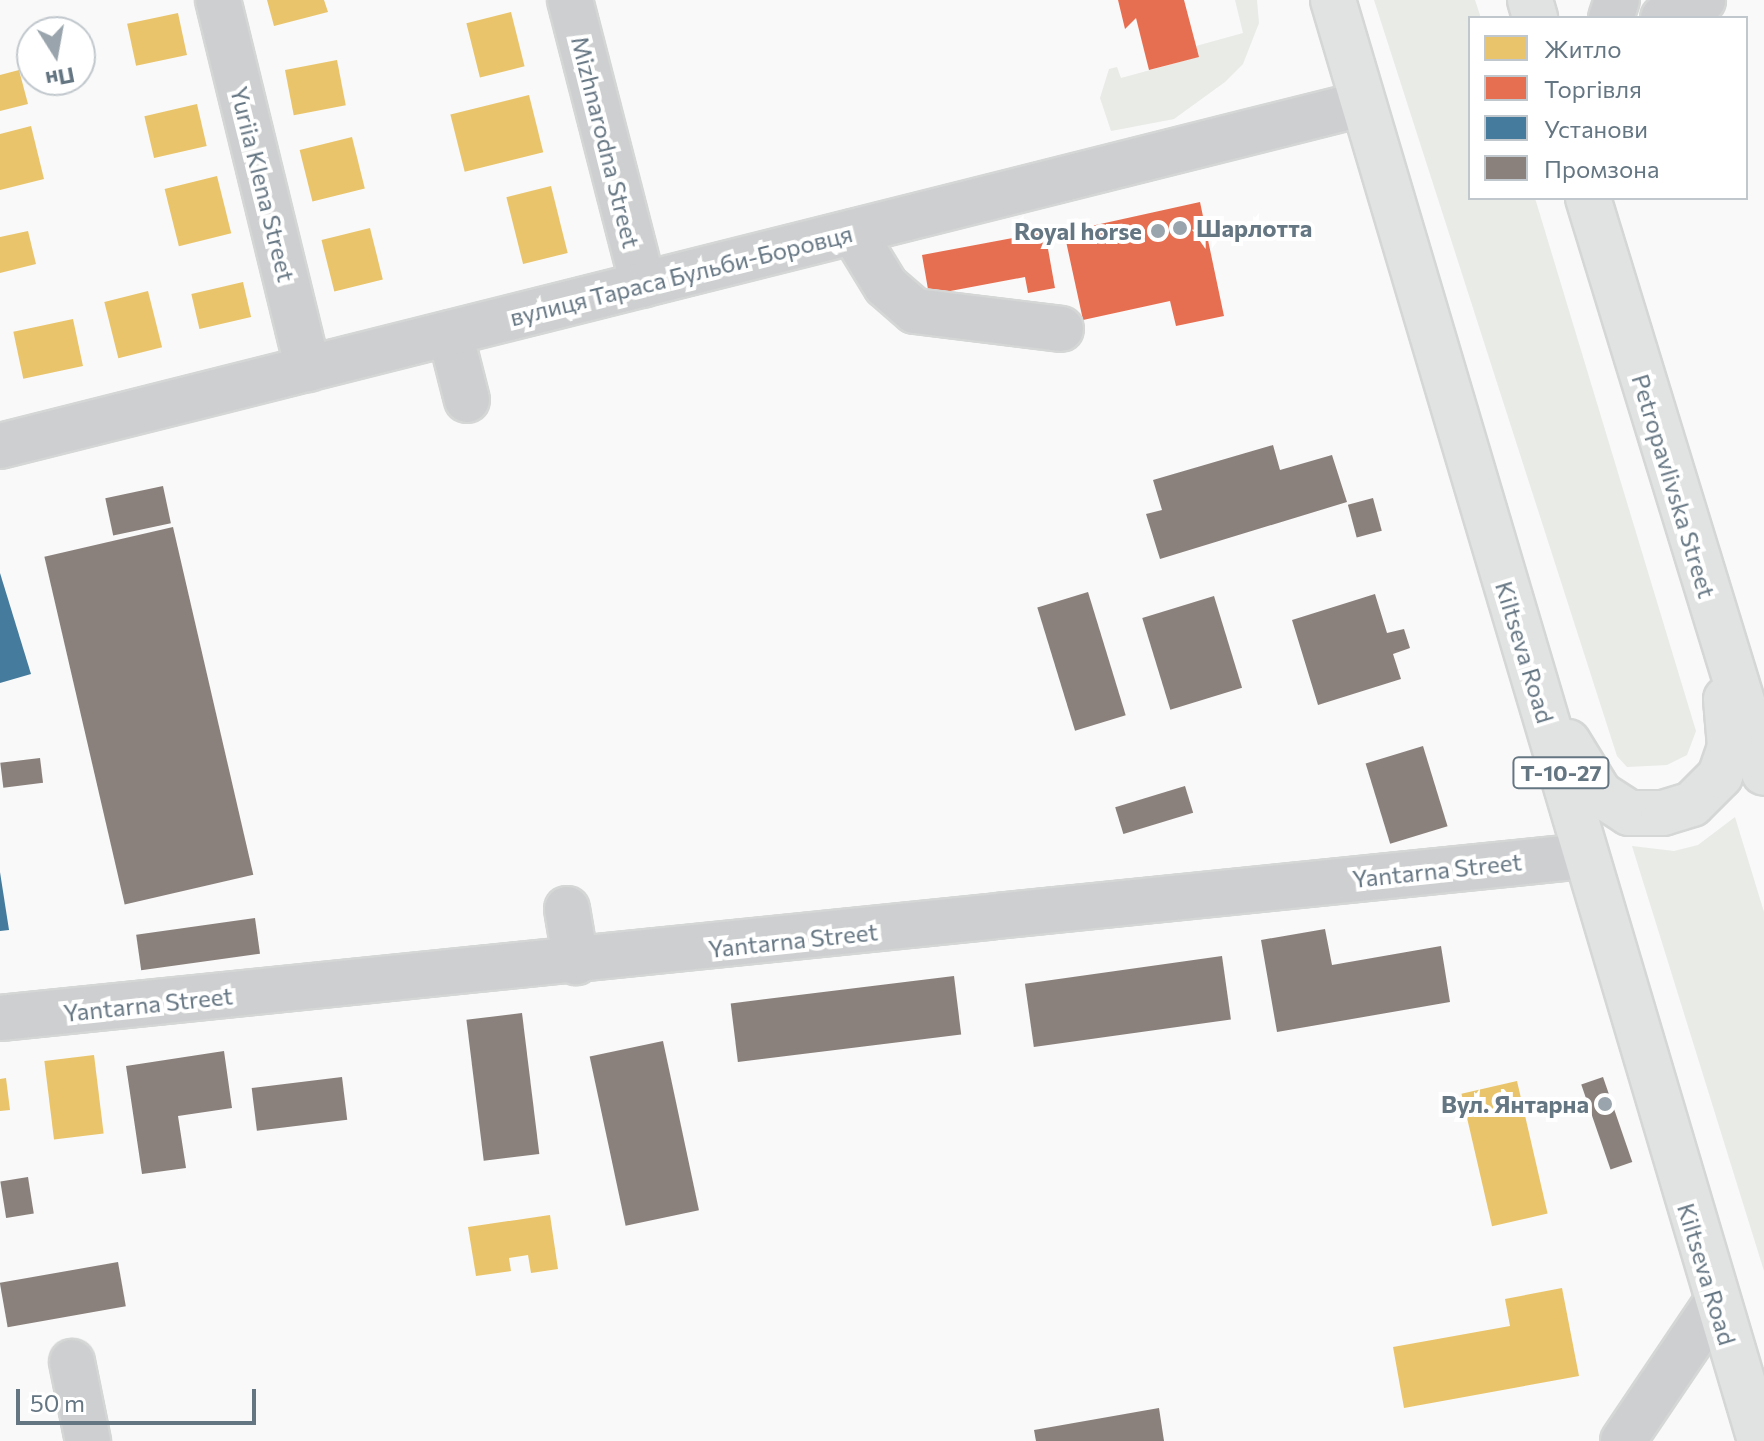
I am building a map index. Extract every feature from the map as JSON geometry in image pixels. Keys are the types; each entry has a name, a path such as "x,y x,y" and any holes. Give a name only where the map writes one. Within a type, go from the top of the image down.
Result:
{"highway":[{"name":"Kiltseva Road","path":"1333,0 1716,1303 1760,1441"},
{"name":"Petropavlivska Street","path":"1589,200 1764,773"},
{"path":"1537,693 1600,794 1629,813 1692,804 1720,776 1730,747 1719,631"}],"street":[{"name":"Yuriia Klena Street","path":"218,0 308,369"},
{"name":"Mizhnarodna Street","path":"570,0 643,285"},
{"path":"1667,16 1703,0"},
{"name":"вулиця Тараса Бульби-Боровця","path":"0,446 1362,104"},
{"path":"853,232 886,286 915,311 1061,329"},
{"path":"450,333 467,400"},
{"name":"Yantarna Street","path":"0,1018 576,962 1585,856"},
{"path":"567,909 576,962"},
{"path":"1623,1441 1716,1303"},
{"path":"72,1362 88,1441"}],"shaded area":[{"path":"1235,0 1257,0 1259,23 1243,64 1225,82 1174,119 1111,131 1100,98 1109,69 1117,67 1121,78 1198,57 1196,46 1243,33"},
{"path":"1374,0 1475,0 1480,16 1468,16 1468,200 1536,200 1696,731 1687,755 1667,765 1627,767 1617,756"},
{"path":"1735,817 1764,912 1764,1271 1632,846 1674,851 1698,845"}],"building: Житло":[{"path":"267,0 324,0 328,12 274,26"},
{"path":"511,12 525,66 480,77 466,23"},
{"path":"178,13 187,55 136,66 127,24"},
{"path":"337,60 346,105 294,115 285,70"},
{"path":"16,71 16,96 26,96 28,104 0,111 0,75"},
{"path":"529,95 543,152 465,172 450,115"},
{"path":"197,104 207,146 154,158 144,116"},
{"path":"31,126 44,179 0,190 0,134"},
{"path":"352,137 365,188 312,201 300,150"},
{"path":"217,176 231,233 179,246 165,189"},
{"path":"551,186 568,253 523,264 506,197"},
{"path":"370,228 383,279 334,292 321,240"},
{"path":"28,231 36,264 0,273 0,237"},
{"path":"243,282 251,317 199,329 191,294"},
{"path":"148,291 162,347 118,358 104,302"},
{"path":"73,319 83,366 23,379 13,332"},
{"path":"94,1055 104,1133 54,1140 44,1061"},
{"path":"6,1078 10,1110 0,1111 0,1079"},
{"path":"1517,1081 1548,1214 1492,1226 1461,1094"},
{"path":"550,1215 558,1269 531,1273 528,1255 509,1258 511,1271 476,1276 468,1227"},
{"path":"1562,1288 1579,1376 1404,1408 1393,1347 1510,1326 1505,1299"}],"building: Торгівля":[{"path":"1118,0 1184,0 1199,57 1149,70 1136,18 1125,29"},
{"path":"1200,202 1224,316 1176,326 1170,301 1083,320 1064,232"},
{"path":"1045,232 1055,288 1028,293 1025,277 929,295 922,255"}],"building: Установи":[{"path":"0,573 31,674 0,683"},
{"path":"0,872 9,930 0,931"}],"building: Промзона":[{"path":"1273,445 1280,470 1332,455 1347,502 1160,559 1146,514 1162,510 1153,480"},
{"path":"163,486 171,523 113,535 105,498"},
{"path":"1373,498 1382,531 1357,538 1348,505"},
{"path":"173,527 253,875 125,905 44,557"},
{"path":"1088,592 1126,715 1075,731 1037,607"},
{"path":"1375,594 1387,633 1404,629 1410,648 1393,654 1401,679 1318,705 1292,620"},
{"path":"1214,596 1242,688 1170,710 1142,618"},
{"path":"1423,746 1448,826 1390,844 1366,764"},
{"path":"40,758 43,783 3,788 0,763"},
{"path":"1185,786 1193,813 1123,834 1115,807"},
{"path":"255,918 260,954 141,970 136,935"},
{"path":"1325,929 1332,965 1441,946 1450,1002 1277,1032 1261,940"},
{"path":"1222,956 1231,1019 1034,1047 1025,984"},
{"path":"954,976 961,1035 738,1062 731,1003"},
{"path":"522,1013 539,1154 484,1161 466,1020"},
{"path":"663,1041 699,1210 626,1226 590,1057"},
{"path":"224,1051 232,1108 178,1116 186,1168 142,1174 126,1066"},
{"path":"342,1077 347,1120 257,1131 252,1088"},
{"path":"1603,1077 1632,1162 1611,1170 1581,1084"},
{"path":"28,1177 34,1214 6,1218 0,1181"},
{"path":"118,1262 126,1306 8,1327 0,1283"},
{"path":"1159,1408 1164,1441 1036,1441 1034,1430"}],"place":[{"name":"Шарлотта","path":"1180,228"},
{"name":"Royal horse","path":"1158,231"},
{"name":"Вул. Янтарна","path":"1605,1104"}]}
